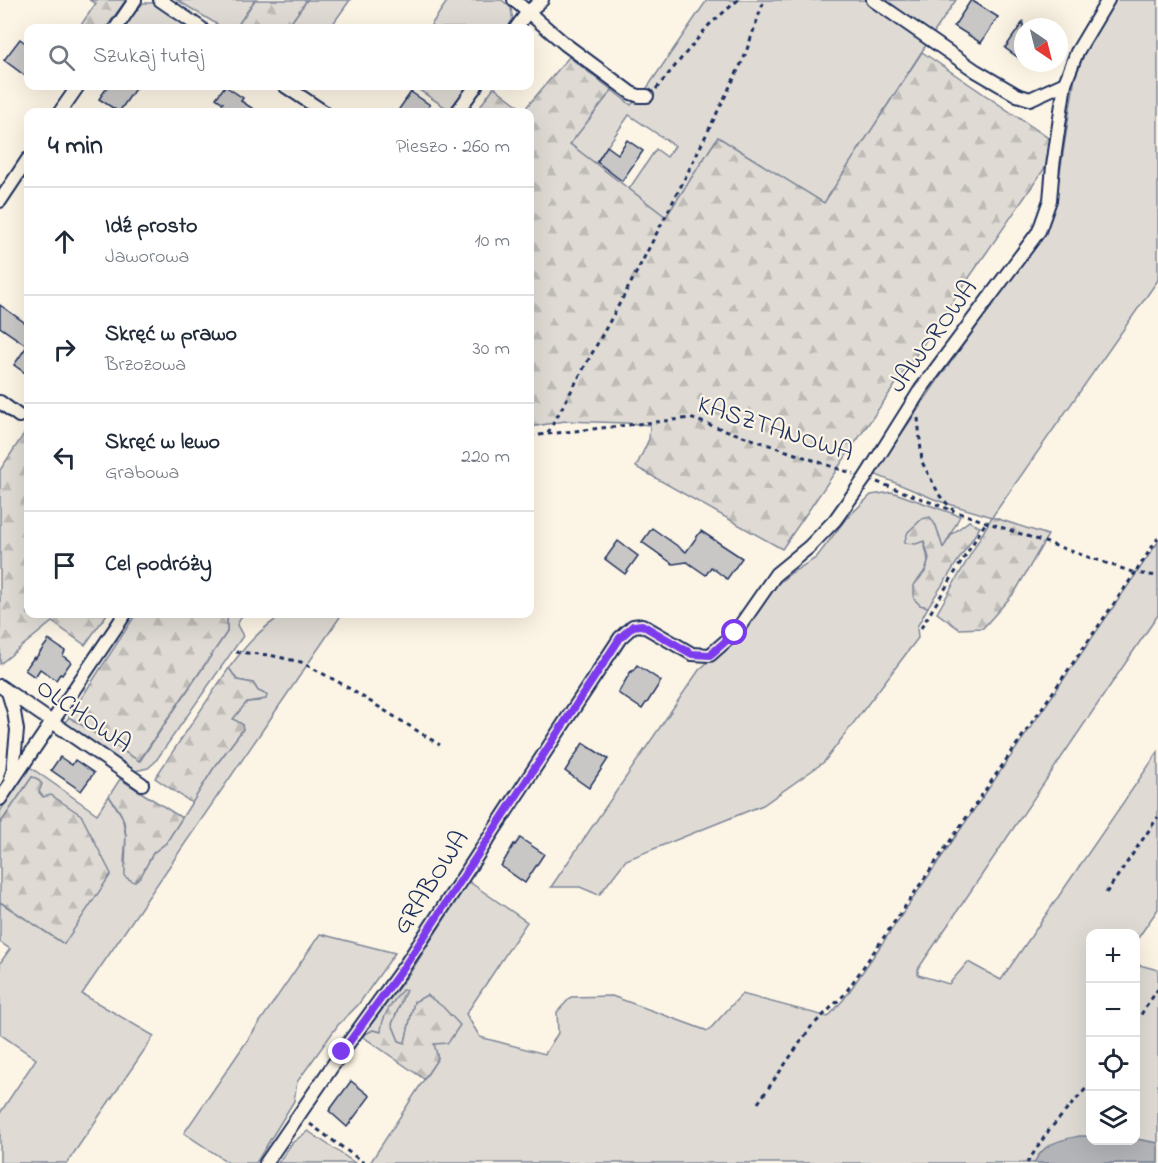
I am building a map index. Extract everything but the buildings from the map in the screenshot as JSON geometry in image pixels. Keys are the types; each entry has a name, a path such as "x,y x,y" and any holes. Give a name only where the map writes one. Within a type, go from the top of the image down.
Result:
{"street":[{"path":"119,24 135,0"},
{"path":"160,0 195,24"},
{"path":"514,0 565,44 632,93 647,96"},
{"path":"519,24 527,13 542,0"},
{"path":"873,0 976,71 1017,95 1030,99 1065,83"},
{"name":"JAWOROWA","path":"633,626 642,625 692,654 710,655 735,633 777,574 836,520 921,389 1039,231 1050,200 1065,83 1077,52 1108,0"},
{"path":"63,108 75,90"},
{"path":"291,90 318,108"},
{"path":"460,108 473,90"},
{"path":"0,201 24,169"},
{"path":"0,402 19,416"},
{"path":"1,798 122,618"},
{"name":"GRABOWA","path":"266,1163 406,964 620,638 633,626"},
{"path":"1,798 13,772 17,730 4,689"},
{"name":"OLCHOWA","path":"4,689 142,784"}],"path":[{"path":"647,96 659,87 709,25 738,0"},
{"path":"548,433 632,281 681,186 744,58 764,0"},
{"path":"921,389 918,419 922,462 940,496 954,511"},
{"name":"KASZTANOWA","path":"534,435 690,418 1135,573 1158,576"},
{"path":"921,628 987,522"},
{"path":"758,1103 811,1027 844,995 1158,538"},
{"path":"236,652 269,655 301,662 342,684 440,745"},
{"path":"1106,893 1158,817"},
{"path":"1140,1016 1158,988"},
{"path":"1027,1163 1049,1130 1086,1088"},
{"path":"298,1116 364,1163"}],"green space":[{"path":"89,0 126,0 109,24 82,24 96,3"},
{"path":"177,0 255,0 239,24 216,24"},
{"path":"255,0 307,0 290,24 239,24"},
{"path":"307,0 350,0 333,24 290,24"},
{"path":"448,0 502,0 511,8 513,22 512,24 432,24"},
{"path":"707,0 956,0 824,204 718,137 666,217 629,189 656,149 667,157 675,146 629,115 595,164 570,144 612,90 631,105 645,91"},
{"path":"1115,0 1158,0 1158,280 992,517 939,501 874,474 940,377 1040,239 1051,218 1075,77 1088,44"},
{"path":"143,3 154,3 186,24 125,24"},
{"path":"922,52 1060,146 782,549 636,467 649,439 650,425 565,421 534,426 534,108 526,108 569,57 612,90 570,144 666,217 718,137 824,203"},
{"path":"419,90 466,90 453,108 445,107"},
{"path":"492,90 498,90 521,108 479,108"},
{"path":"24,434 24,618 104,618 85,645 52,622 0,664 0,470"},
{"path":"892,492 960,516 943,549 936,526 923,540 928,564 914,585 920,605 928,607 917,627 918,638 824,762 763,805 626,860 599,895 580,887 551,887 699,670 717,654 725,651 775,586 816,558 845,520 871,495"},
{"path":"930,517 936,526 943,548 952,534 969,521 980,527 928,607 920,605 914,599 914,585 926,571 929,558 924,541 916,544 904,543 908,532 922,519"},
{"path":"992,517 1048,535 1015,592 983,628 959,629 937,613"},
{"path":"1158,542 1158,615 918,969 918,975 949,984 968,962 1001,980 1158,752 1158,909 1140,935 1140,929 1086,929 1086,1145 1140,1145 1140,965 1158,970 1158,1163 370,1163 438,1058 414,1002 405,1043 399,1041 392,1024 405,991 381,1032 373,1030 362,1036 412,970 468,881 527,922 466,1014 480,1037 545,1054 558,1033 557,1012 571,997 612,996 708,1031 742,994 828,1017 844,999"},
{"path":"133,618 227,618 227,632 139,761 69,717"},
{"path":"227,618 241,618 237,625 243,636 155,762 148,768 135,771 61,728 69,717 140,761 227,632"},
{"path":"279,618 339,618 82,994 154,1036 67,1163 0,1163 0,1113 36,1059 0,1034 0,963 10,949 0,942 0,902 64,944 44,797 32,777 0,824 0,812 27,765 97,814 109,796 122,816 126,836 124,862 141,876 153,853 166,843 213,769 243,729 233,719 246,702 259,701 267,695 258,691 253,683 237,680 229,668 254,638"},
{"path":"229,668 237,680 253,683 258,691 267,695 266,699 247,702 233,719 242,724 243,729 213,769 192,803 155,778"},
{"path":"32,777 42,784 39,792 43,797 51,795 81,815 111,874 64,944 0,902 0,824"},
{"path":"120,779 182,818 166,843 153,853 141,876 134,882 125,877 124,822 109,796"},
{"path":"320,934 395,953 358,1005 338,1025 297,1082 294,1101 256,1163 229,1163 184,1133"},
{"path":"402,990 406,990 392,1024 399,1041 405,1043 414,1002 427,995 443,1007 460,1025 448,1043 434,1044 438,1058 424,1079 362,1036 373,1030 381,1032 385,1015"},
{"path":"308,1131 355,1163 278,1163 292,1143"}],"shaded area":[{"path":"1086,1136 1086,1145 1140,1145 1140,1140 1158,1143 1158,1163 1034,1163 1042,1151 1059,1141"}],"route":[{"path":"342,1052 406,964 620,638 633,626 642,625 692,654 710,655 735,633"}]}
